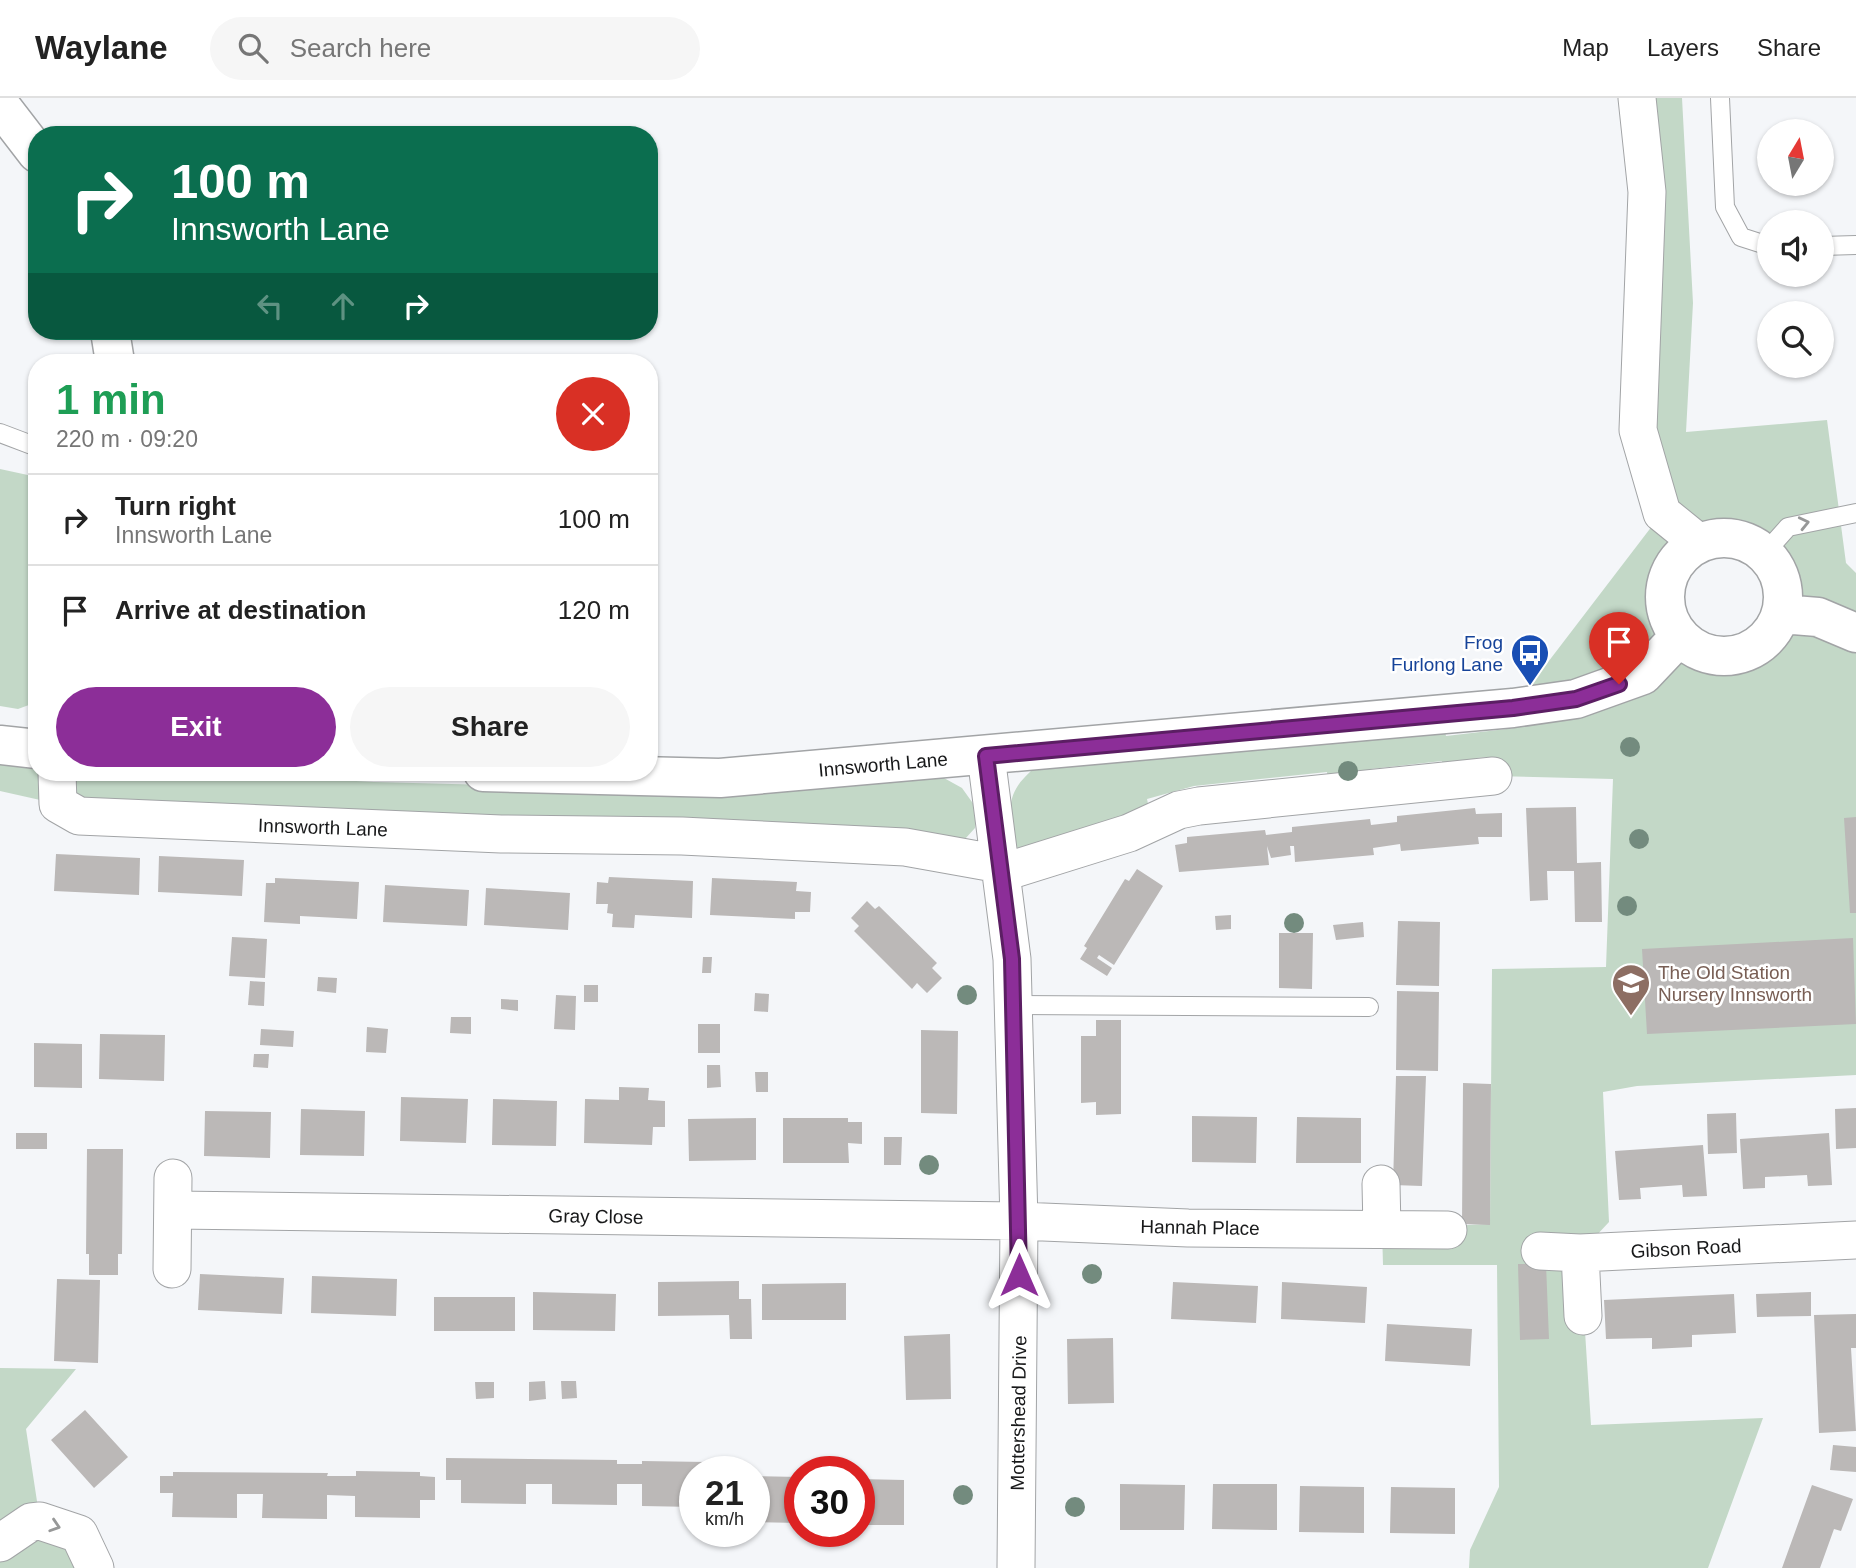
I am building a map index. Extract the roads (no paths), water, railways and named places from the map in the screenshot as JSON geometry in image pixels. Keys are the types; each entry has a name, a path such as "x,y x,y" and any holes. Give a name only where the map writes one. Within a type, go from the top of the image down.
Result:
{"street":[{"path":"1637,98 1647,192 1638,430 1662,513 1699,543"},
{"path":"0,105 28,141"},
{"path":"1727,538 1747,542 1764,554 1781,580 1781,614 1769,635 1744,653 1724,656 1704,653 1679,636 1669,619 1665,598 1668,578 1678,560 1699,543 1727,538"},
{"path":"1781,614 1818,617 1856,633"},
{"name":"Innsworth Lane","path":"658,776 720,778 1513,708 1576,699 1643,675 1679,636"},
{"path":"0,745 28,748"},
{"name":"Mottershead Drive","path":"986,756 1012,959 1014,1005 1019,1221 1016,1568"},
{"name":"Innsworth Lane","path":"57,781 58,804 79,816 501,834 682,836 905,847 1000,868 1129,833 1179,810 1199,806 1493,776"},
{"path":"1381,1184 1381,1229"},
{"name":"Gray Close","path":"172,1269 173,1194 1019,1221"},
{"name":"Hannah Place","path":"1019,1221 1188,1228 1448,1230"},
{"name":"Gibson Road","path":"1540,1251 1580,1253 1856,1240"},
{"path":"1580,1253 1583,1316"},
{"path":"0,1544 31,1522 40,1521 79,1534 95,1568"}],"lane":[{"path":"1720,98 1725,207 1741,237 1757,242"},
{"path":"1834,246 1856,245"},
{"path":"0,433 28,444"},
{"path":"1764,554 1788,527 1856,513"},
{"path":"1014,1005 1369,1007"}],"place":[{"name":"Frog Furlong Lane","path":"1530,687"},
{"name":"The Old Station Nursery Innsworth","path":"1631,1017"}]}
